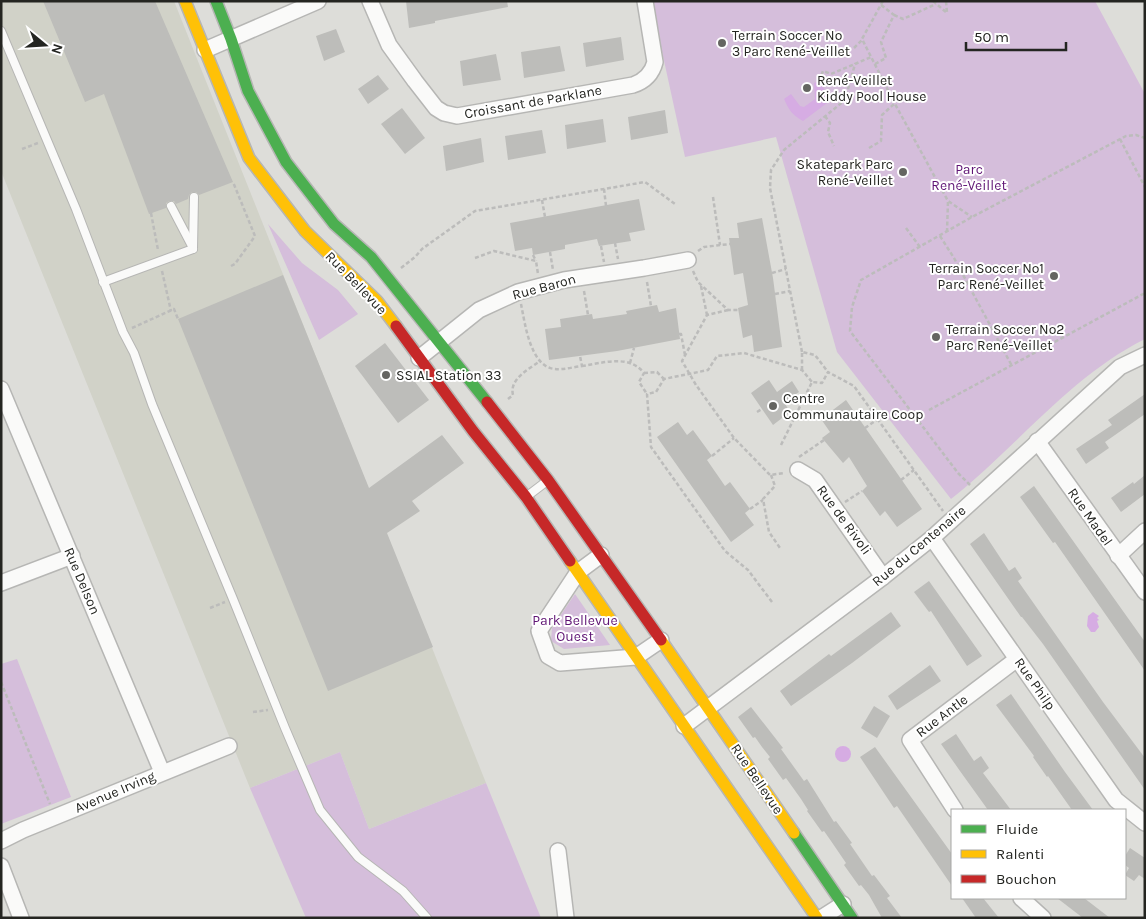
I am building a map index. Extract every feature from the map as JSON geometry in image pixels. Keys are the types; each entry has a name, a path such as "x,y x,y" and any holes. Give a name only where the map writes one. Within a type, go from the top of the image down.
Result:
{"street":[{"name":"Rue Bellevue","path":"185,1 249,158 305,231 377,301 473,431 526,497 817,918"},
{"name":"Rue Bellevue","path":"216,1 248,91 286,162 334,224 371,257 440,341 548,480 708,707 852,918"},
{"path":"205,50 318,1"},
{"name":"Croissant de Parklane","path":"370,1 389,45 415,81 436,108 444,113 457,116 633,85 642,81 652,71 655,57 645,1"},
{"name":"Rue Baron","path":"419,358 480,310 518,292 547,284 688,260"},
{"name":"Rue du Centenaire","path":"684,726 932,538 1120,367 1145,355"},
{"name":"Rue Delson","path":"1,389 162,772"},
{"name":"Rue Madel","path":"1037,441 1145,592"},
{"name":"Rue de Rivoli","path":"798,464 815,480 883,577"},
{"path":"1118,556 1145,531"},
{"name":"Rue Philp","path":"932,538 1116,800 1145,823"},
{"path":"601,554 578,572 539,631 548,656 560,663 636,657 661,640"},
{"path":"1,583 72,556"},
{"name":"Rue Antle","path":"954,809 910,740 1018,659"},
{"name":"Avenue Irving","path":"1,841 162,772 229,746"},
{"path":"558,851 566,918"},
{"path":"1,866 21,918"},
{"path":"1022,899 1043,918"},
{"path":"821,918 843,904"}],"lane":[{"path":"1,32 47,139 123,332 134,353 152,404 320,810 358,857 403,891 427,918"},
{"path":"193,249 194,197"},
{"path":"171,206 193,249"},
{"path":"103,282 193,249"},
{"path":"526,497 548,480"}],"path":[{"path":"854,48 862,39 883,1"},
{"path":"933,1 947,13 946,1"},
{"path":"881,5 894,15 903,18 936,4"},
{"path":"875,64 886,58 881,42 894,15"},
{"path":"862,39 948,201 972,218"},
{"path":"819,81 824,71 831,74 871,57"},
{"path":"802,370 802,352 770,188 771,170 784,150 845,100 855,64"},
{"path":"869,148 881,140 882,115 895,104"},
{"path":"825,116 830,123 828,132 834,146"},
{"path":"980,495 958,473 850,331 852,307 861,280 1126,136 1136,134 1145,138"},
{"path":"22,149 47,139"},
{"path":"1120,139 1145,187"},
{"path":"231,266 235,264 255,236 233,182"},
{"path":"389,279 422,249 475,211 645,182 675,204"},
{"path":"604,189 606,206"},
{"path":"713,197 720,245"},
{"path":"542,200 545,217"},
{"path":"947,232 948,201"},
{"path":"906,228 920,247"},
{"path":"940,236 954,258 1012,366"},
{"path":"728,310 698,282 688,260 704,247 730,244"},
{"path":"476,258 494,251 536,261"},
{"path":"547,284 550,252"},
{"path":"533,255 547,284"},
{"path":"644,268 650,306"},
{"path":"772,273 786,270"},
{"path":"582,278 588,315"},
{"path":"701,285 706,315 682,361 734,438 771,475 775,486 764,499 750,509"},
{"path":"775,294 790,291"},
{"path":"518,292 528,339 540,361 553,369 620,360 638,365 644,373"},
{"path":"930,410 1145,293"},
{"path":"133,328 174,309 178,319"},
{"path":"706,315 728,310 738,310"},
{"path":"679,334 681,334 685,356"},
{"path":"630,363 634,348"},
{"path":"802,352 815,354 828,372 854,386 950,520"},
{"path":"647,394 656,392 664,379 708,370 717,356 744,354 802,370 812,382 822,383 828,372"},
{"path":"580,356 582,366"},
{"path":"494,410 514,395 512,390 515,380 540,361"},
{"path":"644,373 656,372 664,379"},
{"path":"644,373 639,382 647,394 651,447 725,551 748,570 772,602"},
{"path":"781,445 812,382"},
{"path":"757,412 762,409"},
{"path":"865,428 878,419"},
{"path":"712,456 734,438"},
{"path":"771,475 798,464 824,440"},
{"path":"901,480 914,470"},
{"path":"836,508 862,491"},
{"path":"764,499 769,532 780,548"},
{"path":"210,608 233,599"},
{"path":"1,689 2,684"},
{"path":"2,684 55,817"},
{"path":"254,712 277,708"}],"shaded area":[{"path":"1,1 174,1 486,783 369,829 340,752 250,788 1,171"},
{"path":"819,81 831,100 803,121 791,112 784,99 791,94 800,106 804,107 815,99 814,83"},
{"path":"1093,612 1099,616 1097,621 1099,627 1095,632 1091,632 1087,626 1088,616"},
{"path":"843,746 849,748 851,754 849,760 843,762 837,760 835,754 837,748"}],"green space":[{"name":"Parc René-Veillet","path":"651,1 1095,1 1145,94 1145,339 1092,373 951,499 837,352 776,137 685,157"},
{"path":"268,224 302,263 338,290 358,314 319,340"},
{"name":"Park Bellevue Ouest","path":"575,594 610,645 564,649 551,641 552,628"},
{"path":"17,659 71,797 1,824 1,664"},
{"path":"340,752 369,829 486,783 541,918 306,918 250,788"}],"building":[{"path":"43,1 155,1 233,182 199,195 196,192 192,192 188,199 176,204 174,201 169,201 166,203 166,208 149,214 104,94 85,102"},
{"path":"406,1 507,1 508,7 409,28"},
{"path":"336,29 345,52 324,61 316,36"},
{"path":"621,37 624,60 586,67 583,43"},
{"path":"560,46 565,71 524,78 521,52"},
{"path":"496,54 501,80 463,86 460,61"},
{"path":"378,75 389,89 368,104 358,89"},
{"path":"402,108 425,138 405,154 381,124"},
{"path":"665,110 668,133 631,140 628,117"},
{"path":"603,119 606,142 567,149 565,125"},
{"path":"542,130 546,153 508,160 505,136"},
{"path":"481,138 484,162 446,171 443,146"},
{"path":"639,199 645,230 629,233 631,241 599,246 597,239 565,245 565,249 533,255 532,248 515,251 510,223"},
{"path":"762,218 773,278 782,347 754,352 752,335 743,338 738,308 748,305 743,273 734,275 729,238 739,238 737,223"},
{"path":"283,275 369,488 442,435 464,463 412,501 420,511 387,533 433,647 328,691 178,319"},
{"path":"657,305 659,312 676,308 680,339 617,351 549,360 545,329 561,327 560,319 592,314 593,319 627,314 626,311"},
{"name":"SSIAL Station 33","path":"385,343 429,400 398,423 355,366"},
{"name":"Centre Communautaire Coop","path":"769,380 777,392 792,381 799,392 784,402 790,412 773,425 751,393"},
{"path":"1145,394 1145,414 1105,442 1109,448 1086,464 1076,449 1112,425 1108,420"},
{"path":"846,400 922,509 897,527 885,511 880,516 862,491 867,486 849,457 843,463 822,438 830,432 821,419"},
{"path":"678,422 687,435 693,430 712,456 707,460 725,486 730,482 750,509 745,513 754,525 731,542 657,437"},
{"path":"1145,475 1145,494 1121,512 1111,498"},
{"path":"1034,486 1145,642 1145,671 1055,542 1053,543 1020,497"},
{"path":"984,533 1009,571 1015,567 1022,578 1018,581 1145,758 1145,790 1043,644 1021,617 970,544"},
{"path":"929,581 982,656 967,666 931,611 929,612 914,592"},
{"path":"891,612 901,626 791,706 780,691 829,654 831,656"},
{"path":"930,665 941,681 897,710 888,696"},
{"path":"1011,694 1092,809 1071,809 996,705"},
{"path":"874,706 890,716 877,738 861,728"},
{"path":"751,707 783,748 781,749 804,781 807,779 834,822 836,821 852,843 850,844 872,876 874,875 890,896 887,898 902,918 882,918 869,895 861,885 859,886 844,865 846,863 824,831 822,832 807,811 786,778 783,780 768,759 770,757 738,717"},
{"path":"956,734 974,761 981,756 989,768 983,773 1010,809 987,809 941,744"},
{"path":"875,747 951,853 951,885 897,806 894,808 860,757"},
{"path":"1130,848 1145,858 1145,879 1139,875 1134,881 1126,876 1129,868 1126,866 1126,854"},
{"path":"963,899 984,899 999,918 976,918"},
{"path":"1058,899 1085,899 1110,918 1083,918"}],"traffic: fast":[{"path":"216,1 248,91 286,162 334,224 371,257 487,402"},
{"path":"794,833 852,918"}],"traffic: slow":[{"path":"185,1 249,158 305,231 377,301 396,326"},
{"path":"570,561 817,918"},
{"path":"661,640 794,833"}],"traffic: jam":[{"path":"396,326 473,431 526,497 570,561"},
{"path":"487,402 548,480 661,640"}],"place":[{"name":"Terrain Soccer No 3 Parc René-Veillet","path":"722,43"},
{"name":"René-Veillet Kiddy Pool House","path":"807,88"},
{"name":"Skatepark Parc René-Veillet","path":"903,172"},
{"name":"Terrain Soccer No1 Parc René-Veillet","path":"1054,276"},
{"name":"Terrain Soccer No2 Parc René-Veillet","path":"936,337"},
{"name":"SSIAL Station 33","path":"386,375"},
{"name":"Centre Communautaire Coop","path":"773,406"}]}
